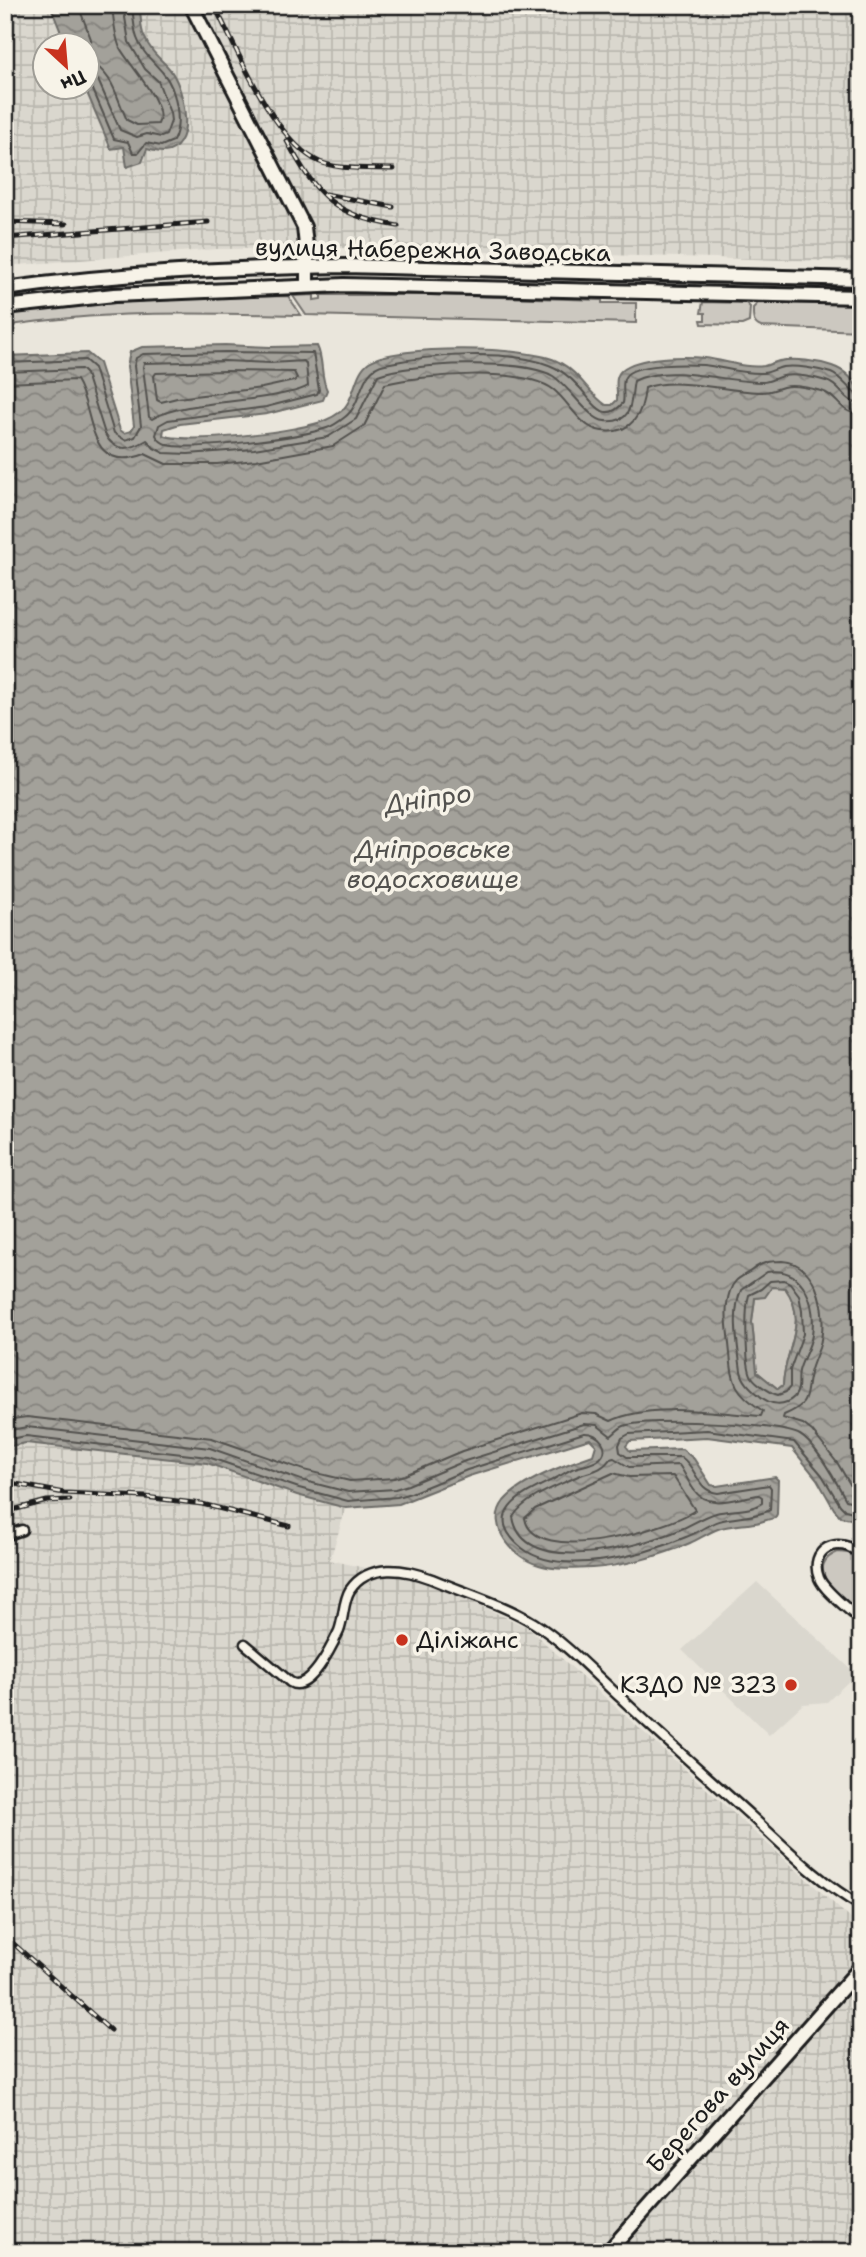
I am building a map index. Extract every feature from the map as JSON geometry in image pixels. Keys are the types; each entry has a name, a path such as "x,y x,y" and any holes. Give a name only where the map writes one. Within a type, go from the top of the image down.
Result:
{"main road":[{"path":"191,5 304,227 307,286"},
{"name":"вулиця Набережна Заводська","path":"5,289 113,276 307,267 861,279"},
{"name":"вулиця Набережна Заводська","path":"5,307 126,294 307,286 424,286 861,297"},
{"name":"Берегова вулиця","path":"608,2252 861,1967"}],"street":[{"path":"5,1536 22,1531"},
{"path":"861,1555 847,1545 833,1545 822,1553 817,1567 821,1582 861,1621"},
{"path":"245,1644 290,1682 295,1685 302,1684 310,1679 333,1641 345,1613 349,1591 360,1580 374,1572 398,1569 420,1575 496,1606 532,1622 561,1642 806,1867 838,1893 861,1906"}],"shaded area":[{"path":"5,5 861,5 861,262 339,248 217,249 5,266"},
{"path":"314,295 314,300 321,299 321,295 430,295 602,300 602,303 636,303 636,323 306,315 293,296"},
{"path":"288,296 301,315 116,315 5,326 5,315 76,306"},
{"path":"703,302 746,303 750,307 749,322 742,325 702,324 701,320 705,320 705,313 701,313"},
{"path":"758,303 861,304 861,331 761,327 753,317 753,308"},
{"path":"772,1287 785,1287 792,1300 796,1324 783,1385 778,1389 757,1372 752,1322 755,1298 765,1296"},
{"path":"26,1443 207,1463 297,1495 346,1508 330,1560 431,1583 527,1627 861,1928 861,2252 5,2252 5,1447"},
{"path":"838,1552 848,1553 856,1558 861,1580 861,1618 829,1585 824,1576 823,1567 827,1559"},
{"path":"757,1582 855,1673 827,1702 803,1704 769,1735 682,1650"}],"water":[{"path":"50,5 138,5 146,41 172,73 180,92 185,125 177,146 165,152 147,149 142,162 127,167 124,147 111,149 91,102 102,102 102,32 61,32"},
{"name":"Дніпровське водосховище","path":"317,346 319,351 327,390 323,400 267,414 180,424 164,429 163,435 175,438 244,435 294,428 326,420 345,407 360,373 369,362 406,352 494,350 544,357 566,367 606,405 612,405 617,400 617,380 622,370 639,362 662,358 705,358 757,367 785,360 813,361 842,371 856,386 861,396 861,1521 841,1517 817,1479 792,1448 707,1437 630,1441 626,1446 630,1451 682,1449 694,1459 711,1485 775,1477 778,1480 775,1518 718,1529 679,1547 629,1563 579,1569 545,1567 530,1562 512,1549 500,1531 499,1511 504,1501 522,1486 593,1455 596,1445 590,1439 469,1476 399,1504 346,1508 297,1495 207,1463 26,1443 5,1447 5,356 87,353 99,363 120,430 124,433 131,431 134,426 127,366 130,352 142,347","holes":["772,1287 785,1288 792,1300 796,1324 783,1385 778,1389 757,1372 752,1322 755,1298 765,1297"]}],"railway":[{"path":"214,5 256,89 283,131 298,147 322,163 352,168 394,169"},
{"path":"287,141 308,177 330,201 358,216 398,226"},
{"path":"325,194 393,207"},
{"path":"5,222 66,224"},
{"path":"5,238 208,222"},
{"path":"5,1482 64,1493 145,1497 202,1504 289,1526"},
{"path":"5,1512 47,1501 70,1500"},
{"path":"5,1936 110,2030"}],"place":[{"name":"Діліжанс","path":"402,1640"},
{"name":"КЗДО № 323","path":"791,1685"}],"water label":[{"name":"Дніпро","path":"428,798"}]}
